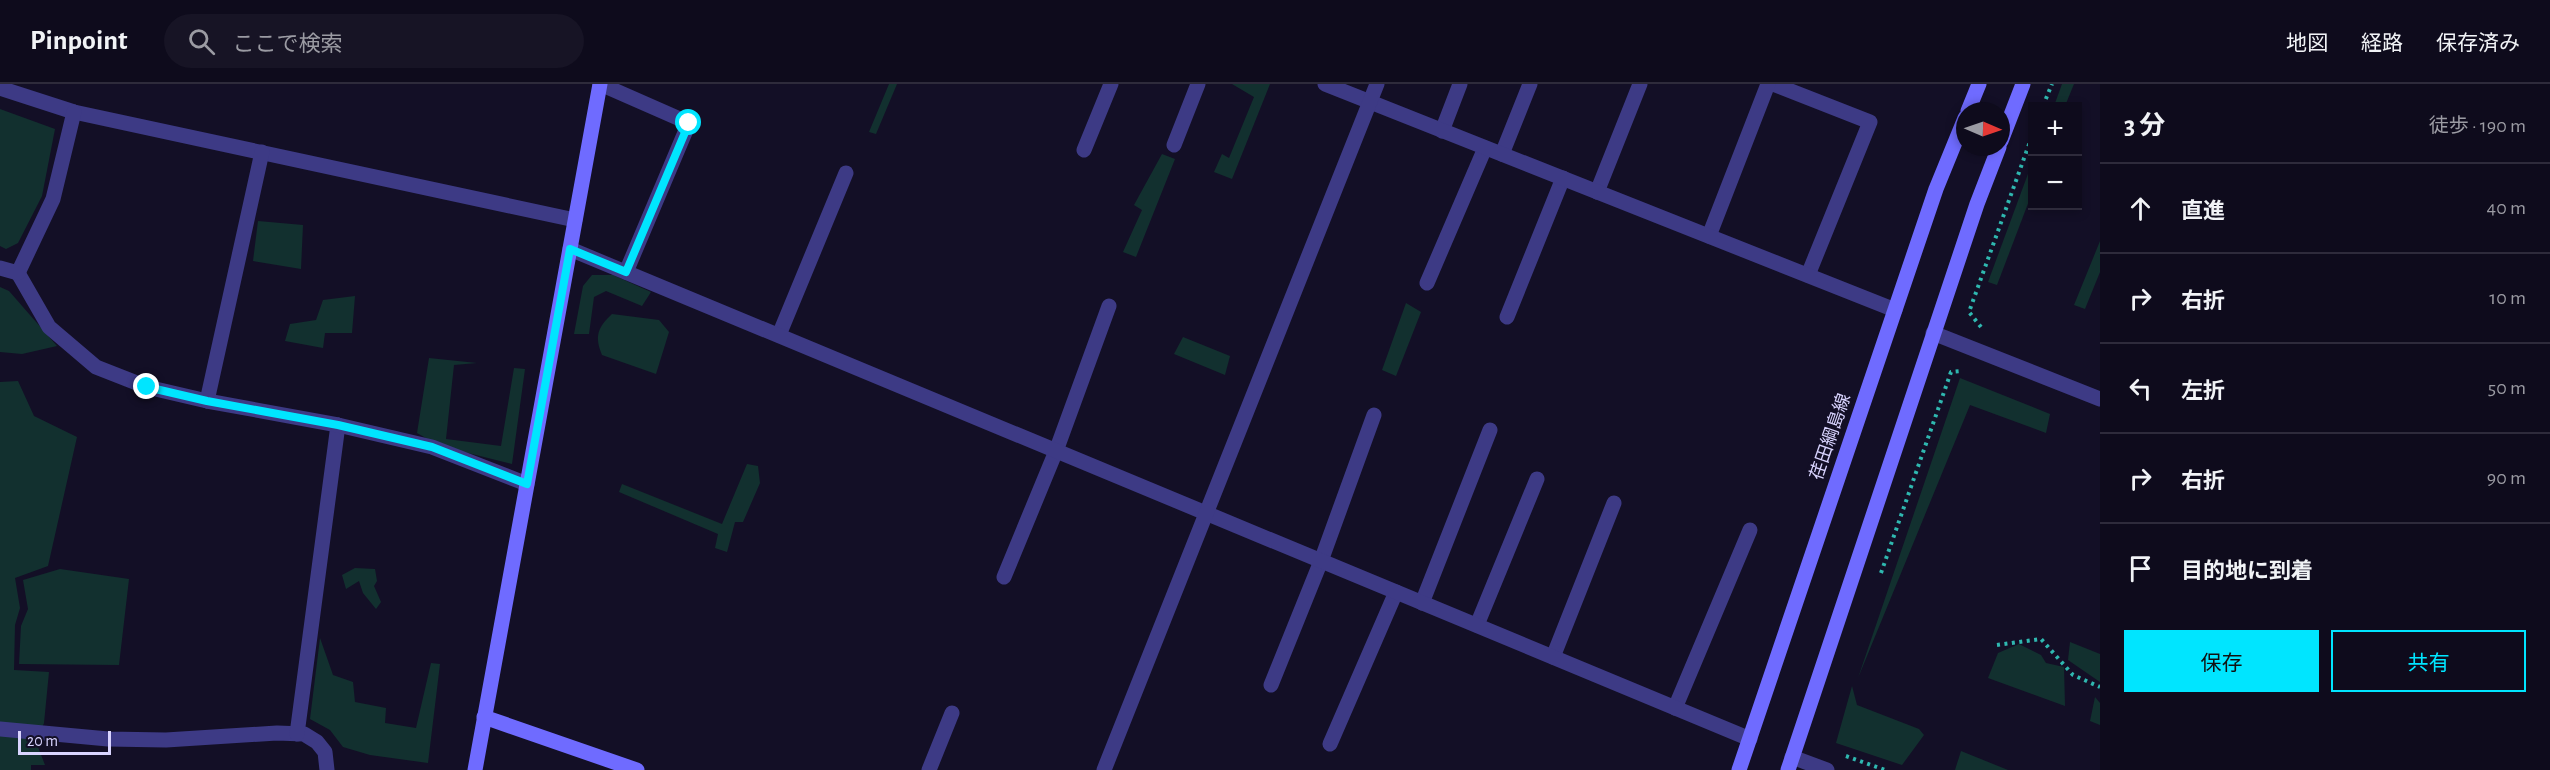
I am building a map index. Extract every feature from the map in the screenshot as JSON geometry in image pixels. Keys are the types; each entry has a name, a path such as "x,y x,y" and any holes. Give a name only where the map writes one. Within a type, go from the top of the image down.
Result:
{"main road":[{"path":"475,770 600,84"},
{"path":"1972,102 1979,84"},
{"path":"2010,118 2023,84"},
{"name":"荏田綱島線","path":"1739,770 1936,189 1956,140"},
{"path":"1790,764 1933,333 1996,156"},
{"path":"484,717 637,770"}],"street":[{"path":"600,84 689,123 626,272"},
{"path":"1084,150 1111,84"},
{"path":"1174,145 1198,84"},
{"path":"1325,84 1895,310"},
{"path":"1104,770 1377,84"},
{"path":"1442,130 1460,84"},
{"path":"1502,154 1530,84"},
{"path":"1597,192 1640,84"},
{"path":"1709,236 1768,84"},
{"path":"1773,84 1870,122 1808,275"},
{"path":"0,88 74,112 575,220"},
{"path":"18,273 53,199 74,112"},
{"path":"1426,284 1485,148"},
{"path":"207,401 262,152"},
{"path":"779,335 846,173"},
{"path":"1507,317 1563,178"},
{"path":"570,249 1750,739"},
{"path":"0,268 18,273 49,327 96,367 147,387 207,401 338,425 432,447 527,484"},
{"path":"1004,577 1056,451 1109,306"},
{"path":"1933,333 2100,399"},
{"path":"1271,685 1321,561 1374,415"},
{"path":"297,734 338,425"},
{"path":"1422,603 1490,430"},
{"path":"1477,625 1537,479"},
{"path":"1553,657 1614,503"},
{"path":"1675,708 1750,530"},
{"path":"1330,744 1396,592"},
{"path":"929,770 952,713"},
{"path":"0,729 108,739 166,740 277,733 304,734 317,741 325,752 327,770"},
{"path":"1790,764 1827,770"}],"path":[{"path":"2045,102 2052,84"},
{"path":"1983,328 1969,312 2028,147"},
{"path":"1878,583 1951,372 1970,370"},
{"path":"1997,645 2041,639 2073,675 2100,687"},
{"path":"1842,755 1885,770"}],"green space":[{"path":"889,84 897,84 876,134 869,132"},
{"path":"1232,84 1270,84 1232,179 1214,172 1222,154 1229,158 1254,97"},
{"path":"2062,84 2074,84 2067,102 2055,102"},
{"path":"0,109 55,129 42,196 18,243 6,249 0,246"},
{"path":"1162,154 1175,159 1136,257 1123,252 1142,210 1134,205"},
{"path":"2028,174 2028,204 1997,285 1988,282"},
{"path":"258,221 303,225 301,269 253,261"},
{"path":"2100,241 2100,272 2085,309 2074,305"},
{"path":"592,275 613,275 651,292 642,306 606,291 594,297 589,334 574,334 583,286"},
{"path":"0,287 9,291 57,346 22,354 0,352"},
{"path":"355,296 352,333 325,333 323,348 285,341 290,324 316,320 323,300"},
{"path":"1406,303 1421,312 1396,376 1382,370"},
{"path":"612,314 659,320 669,332 656,374 602,355 598,342 599,332 603,323"},
{"path":"1183,337 1230,356 1225,375 1174,354"},
{"path":"429,358 477,363 454,365 446,439 501,446 514,368 525,369 512,464 440,446 417,433"},
{"path":"1960,378 2050,414 2046,433 1970,405 1858,678"},
{"path":"18,381 34,416 77,437 48,566 15,578 20,608 15,625 14,670 49,672 44,723 36,742 45,765 31,765 31,770 0,770 0,382"},
{"path":"747,464 758,466 760,483 743,522 735,522 727,552 715,548 718,534 619,492 622,484 722,524"},
{"path":"355,568 375,569 377,581 374,586 381,602 376,609 363,593 359,581 346,589 342,575"},
{"path":"60,569 129,579 119,665 19,664 21,626 28,609 23,580"},
{"path":"320,638 333,675 353,682 355,702 386,708 385,723 416,728 431,663 440,664 428,763 370,755 343,747 330,730 310,719"},
{"path":"2070,642 2100,654 2100,682 2068,660"},
{"path":"2019,644 2041,655 2046,663 2064,667 2065,706 1988,678 1998,653"},
{"path":"1852,686 1857,705 1919,729 1924,735 1902,765 1836,743"},
{"path":"2095,697 2100,703 2100,725 2090,721"},
{"path":"1961,751 2008,770 1955,770"}],"route":[{"path":"147,387 207,401 338,425 432,447 527,484 570,249 626,272 689,123"}]}
